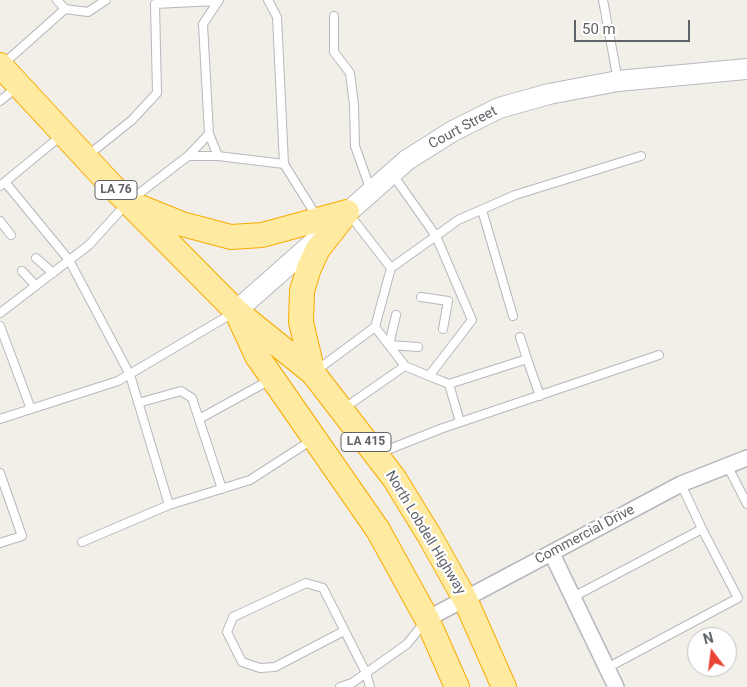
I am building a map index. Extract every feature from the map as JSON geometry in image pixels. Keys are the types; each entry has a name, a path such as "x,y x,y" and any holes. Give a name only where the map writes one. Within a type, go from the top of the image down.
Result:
{"highway":[{"name":"North Lobdell Highway","path":"0,66 128,202 236,311 313,373 394,478 465,599 504,687"},
{"path":"128,202 182,224 231,237 262,235 347,212"},
{"path":"313,373 301,322 302,291 308,268 318,249 347,212"},
{"name":"North Lobdell Highway","path":"236,311 258,356 316,437 378,530 427,619 457,687"}],"main road":[{"name":"Court Street","path":"236,311 407,160 453,130 500,108 549,94 618,81 747,69"}],"street":[{"name":"Commercial Drive","path":"427,619 681,484 747,458"},
{"path":"552,554 616,687"}],"lane":[{"path":"57,0 65,9 88,12 106,0"},
{"path":"218,0 203,24 209,134 218,156"},
{"path":"86,157 132,120 157,93 156,4 218,0"},
{"path":"268,0 277,17 284,164 318,219"},
{"path":"603,0 618,81"},
{"path":"0,66 65,9"},
{"path":"334,16 334,52 350,73 354,105 355,146 371,192"},
{"path":"0,101 19,86"},
{"path":"64,134 2,184 70,260 130,375 169,505"},
{"path":"0,313 89,245 128,202 188,156 209,134"},
{"path":"188,156 218,156 284,164"},
{"path":"313,373 375,327 390,268 458,220 514,195 641,156"},
{"path":"392,173 436,236 472,320 429,376"},
{"path":"482,210 513,316"},
{"path":"347,212 390,268"},
{"path":"0,221 11,235"},
{"path":"36,258 53,273"},
{"path":"22,271 36,286"},
{"path":"421,297 448,300 460,291"},
{"path":"443,329 448,300"},
{"path":"0,419 118,381 236,311"},
{"path":"389,345 396,315"},
{"path":"0,326 31,409"},
{"path":"375,327 405,366 449,384 527,358"},
{"path":"520,337 540,396"},
{"path":"389,345 418,347"},
{"path":"376,454 460,422 659,355"},
{"path":"341,410 405,366"},
{"path":"199,419 273,378"},
{"path":"449,384 460,422"},
{"path":"138,403 181,391 192,398 222,489"},
{"path":"82,542 169,505 250,480 316,437"},
{"path":"727,465 747,504"},
{"path":"0,474 4,496 22,536 0,543"},
{"path":"607,668 738,598 681,484"},
{"path":"573,597 702,529"},
{"path":"344,631 275,667 260,668 242,662 227,632 233,617 306,583 324,588 366,673 370,687"},
{"path":"340,687 352,683 407,644 427,619"}]}
